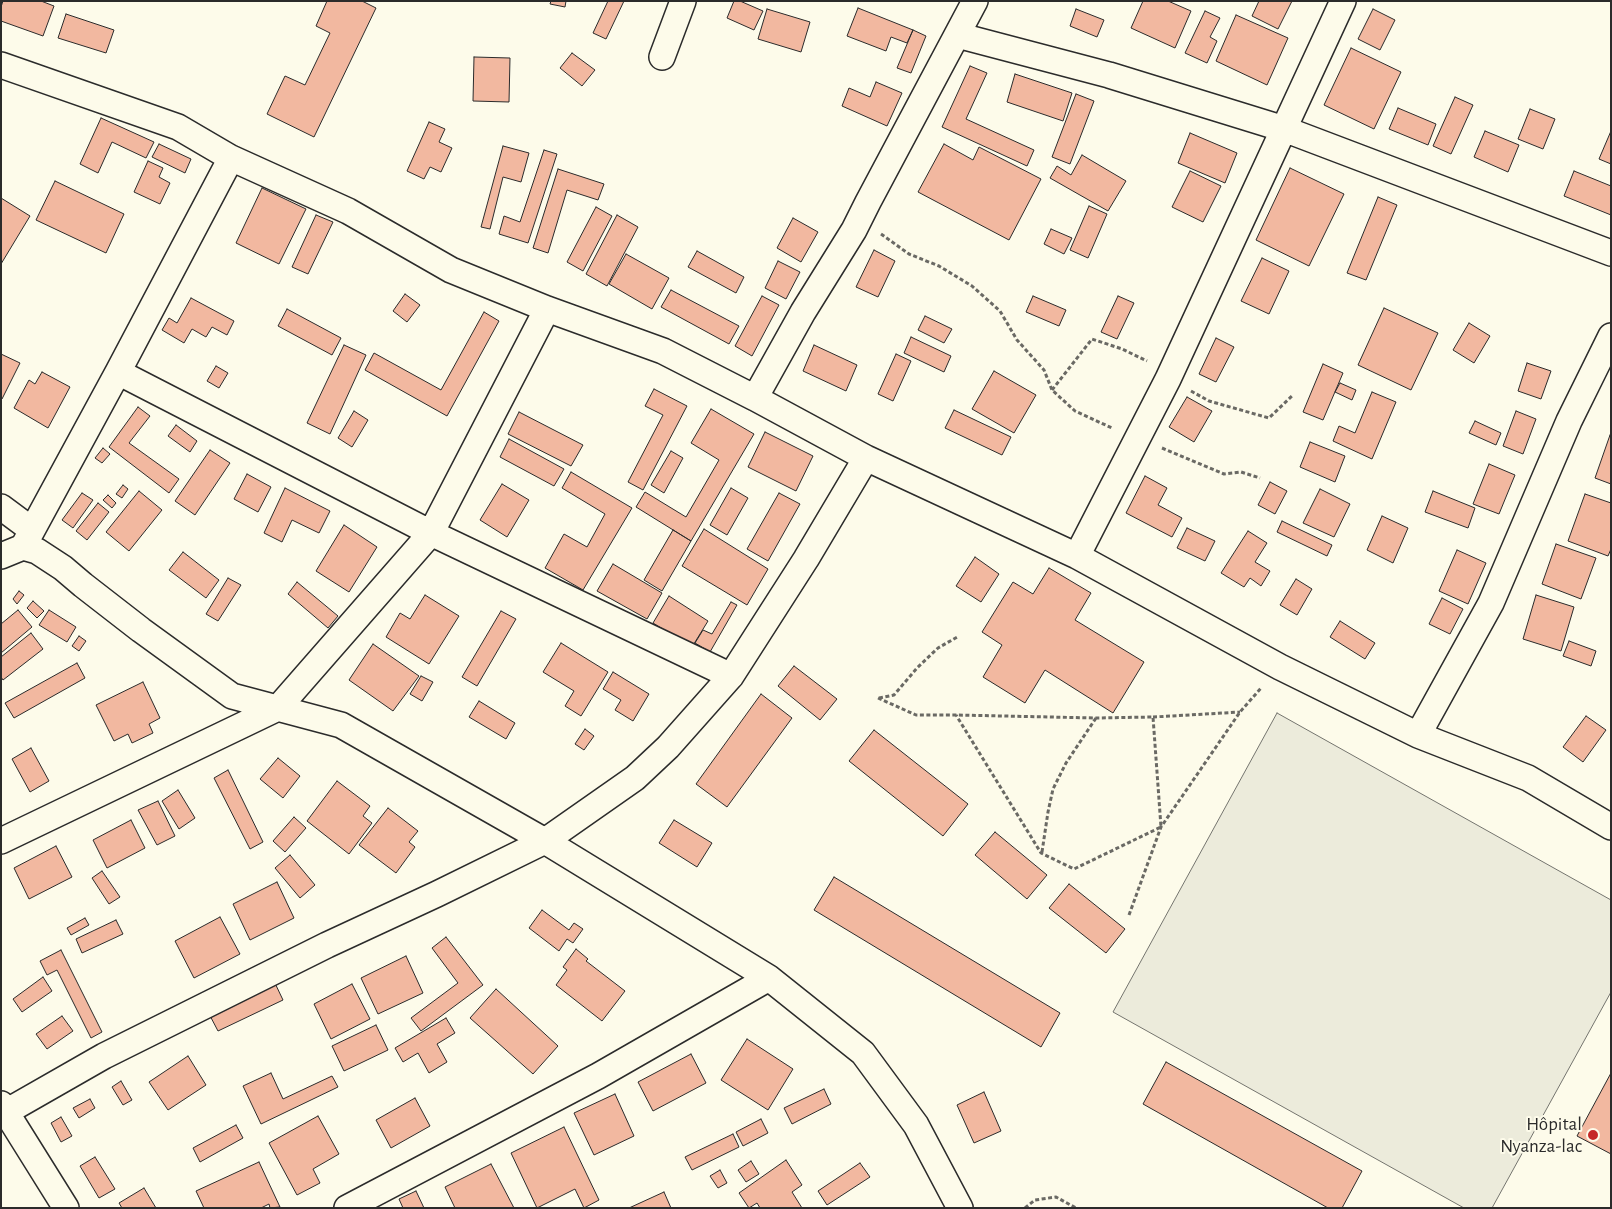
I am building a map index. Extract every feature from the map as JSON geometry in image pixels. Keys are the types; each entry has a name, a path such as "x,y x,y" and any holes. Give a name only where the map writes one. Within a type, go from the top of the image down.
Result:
{"street":[{"path":"662,57 683,1"},
{"path":"755,398 803,312 854,230 975,1"},
{"path":"1077,556 1168,380 1342,1"},
{"path":"957,35 1109,75 1284,129 1611,253"},
{"path":"1,65 178,127 232,158 348,210 451,270 547,309 663,351 866,458 1077,556 1280,667 1418,735 1528,778 1611,827"},
{"path":"19,544 118,372 232,158"},
{"path":"1,841 278,708 431,533 547,309"},
{"path":"1418,735 1491,603 1568,421 1611,336"},
{"path":"118,372 431,533 730,676"},
{"path":"66,1208 4,1108 327,945 545,841 635,778 668,747 730,676 806,559 866,458"},
{"path":"1,507 19,544 37,551 63,568 141,630 232,696 341,725 545,841 769,978 863,1053 916,1125 960,1208"},
{"path":"347,1208 598,1076 769,978"}],"path":[{"path":"868,202 874,228 909,254 940,266 972,286 1000,311 1017,340 1044,370 1052,390 1075,411 1113,429 1224,474 1241,472 1260,478"},
{"path":"1052,390 1092,339 1144,358 1168,380 1209,401 1269,418 1292,396"},
{"path":"959,636 938,648 917,668 894,695 878,698 916,715 1096,718 1240,712"},
{"path":"1129,915 1161,827 1240,712 1280,667"},
{"path":"956,715 1042,853 1074,869 1161,827"},
{"path":"1153,717 1161,827"},
{"path":"1042,853 1053,789 1066,763 1096,718"},
{"path":"1025,1208 1035,1200 1056,1197 1076,1208"}],"shaded area":[{"path":"1277,713 1611,900 1611,992 1492,1208 1464,1208 1113,1012"}],"building":[{"path":"3,1 41,1 54,6 43,36 1,21"},
{"path":"327,1 362,1 376,8 314,137 267,114 285,76 305,85 330,33 316,26"},
{"path":"551,1 566,1 565,7 550,4"},
{"path":"608,1 624,1 606,39 593,33"},
{"path":"734,1 740,1 763,11 754,30 727,18"},
{"path":"1143,1 1168,1 1191,11 1175,48 1131,28"},
{"path":"1259,1 1292,1 1278,29 1252,16"},
{"path":"858,8 913,30 907,43 891,37 886,51 847,36"},
{"path":"767,9 810,22 801,52 758,39"},
{"path":"1076,9 1104,20 1097,37 1070,26"},
{"path":"1373,9 1395,20 1380,50 1358,39"},
{"path":"1205,11 1220,18 1210,37 1217,41 1207,63 1185,53"},
{"path":"66,14 114,30 106,53 58,38"},
{"path":"1236,15 1288,38 1267,85 1216,61"},
{"path":"913,30 926,36 911,73 897,68"},
{"path":"1351,48 1401,72 1374,129 1324,105"},
{"path":"572,53 595,70 582,86 560,68"},
{"path":"474,57 510,58 509,102 473,101"},
{"path":"970,66 987,73 966,119 1034,150 1027,166 942,127"},
{"path":"1015,74 1072,93 1063,121 1007,102"},
{"path":"876,82 902,93 887,126 842,106 849,88 870,97"},
{"path":"1076,94 1094,101 1070,164 1052,157"},
{"path":"1455,97 1473,105 1451,154 1433,146"},
{"path":"1398,108 1436,124 1428,145 1389,129"},
{"path":"1530,109 1555,119 1543,149 1518,139"},
{"path":"101,118 154,142 146,158 112,142 98,173 80,164"},
{"path":"429,122 445,129 439,142 452,148 441,172 430,167 424,179 407,171"},
{"path":"1485,131 1519,145 1508,172 1474,157"},
{"path":"1611,131 1611,164 1599,159"},
{"path":"1190,133 1237,153 1225,183 1178,163"},
{"path":"159,144 191,159 185,173 152,157"},
{"path":"944,144 973,160 979,147 1041,179 1009,240 918,192"},
{"path":"503,146 529,153 521,182 503,177 490,229 481,227"},
{"path":"544,150 557,154 528,243 499,234 504,216 520,222"},
{"path":"1082,155 1126,181 1108,211 1050,178 1057,166 1071,175"},
{"path":"148,161 163,168 159,177 170,183 160,204 134,192"},
{"path":"1290,168 1344,194 1309,266 1256,240"},
{"path":"558,169 604,184 598,200 567,190 548,253 533,248"},
{"path":"1190,171 1221,186 1203,222 1172,207"},
{"path":"1574,171 1611,186 1611,215 1564,196"},
{"path":"55,181 124,214 106,253 36,220"},
{"path":"262,188 306,209 279,264 236,243"},
{"path":"1378,197 1397,205 1366,280 1347,273"},
{"path":"1,198 30,216 1,264"},
{"path":"1089,206 1107,214 1088,258 1070,250"},
{"path":"596,207 612,216 583,271 567,262"},
{"path":"316,215 333,222 308,274 292,267"},
{"path":"617,215 638,227 607,286 586,274"},
{"path":"793,218 818,232 801,262 777,248"},
{"path":"1051,229 1072,238 1064,254 1044,244"},
{"path":"874,250 895,261 878,297 856,287"},
{"path":"697,251 744,277 736,293 688,267"},
{"path":"626,254 669,278 652,309 609,284"},
{"path":"1262,258 1289,271 1269,314 1241,301"},
{"path":"778,261 800,272 786,299 765,288"},
{"path":"671,290 739,326 729,344 661,307"},
{"path":"405,294 420,305 407,322 393,311"},
{"path":"762,296 779,305 752,356 735,346"},
{"path":"1033,296 1066,310 1059,326 1026,312"},
{"path":"1118,296 1134,303 1117,339 1101,332"},
{"path":"191,298 234,321 227,335 212,327 206,337 192,329 184,343 162,330 169,318 177,323"},
{"path":"1384,308 1438,333 1411,390 1358,365"},
{"path":"287,309 341,338 332,355 278,326"},
{"path":"484,312 499,321 447,416 365,370 374,353 441,390"},
{"path":"925,316 952,329 944,343 918,330"},
{"path":"1469,323 1490,336 1474,363 1453,350"},
{"path":"911,337 951,356 944,372 904,353"},
{"path":"1216,338 1234,347 1216,382 1199,374"},
{"path":"344,345 366,355 330,434 307,423"},
{"path":"814,345 857,365 846,391 803,371"},
{"path":"1,354 20,363 2,399 1,399"},
{"path":"896,354 911,361 893,401 878,394"},
{"path":"1527,363 1551,371 1541,399 1518,391"},
{"path":"1323,364 1343,373 1323,420 1303,412"},
{"path":"216,366 228,373 219,388 207,381"},
{"path":"994,371 1036,395 1014,433 972,409"},
{"path":"42,372 70,387 48,428 14,408 29,380 35,384"},
{"path":"1340,383 1356,390 1352,400 1335,392"},
{"path":"654,389 687,406 643,490 628,482 663,415 645,406"},
{"path":"1372,392 1396,402 1372,459 1333,441 1339,426 1355,433"},
{"path":"1187,397 1212,411 1194,442 1169,427"},
{"path":"138,407 150,416 129,443 179,479 169,493 109,447"},
{"path":"711,409 754,434 691,541 636,507 645,492 686,517 719,460 691,443"},
{"path":"954,410 1011,437 1002,455 945,428"},
{"path":"354,411 368,420 352,447 338,438"},
{"path":"1516,411 1536,419 1523,454 1503,446"},
{"path":"519,412 583,445 571,466 508,434"},
{"path":"1475,421 1501,433 1496,445 1469,433"},
{"path":"176,425 197,441 190,452 168,436"},
{"path":"765,432 813,456 796,491 748,467"},
{"path":"1611,435 1611,484 1595,478"},
{"path":"509,439 564,469 554,486 500,457"},
{"path":"1310,442 1345,456 1335,482 1300,467"},
{"path":"103,448 110,454 102,463 95,458"},
{"path":"210,450 230,463 195,515 175,501"},
{"path":"671,451 683,458 664,493 651,485"},
{"path":"1489,464 1515,475 1499,514 1473,504"},
{"path":"571,472 632,508 583,590 545,568 564,534 587,547 605,514 562,488"},
{"path":"247,474 271,487 258,512 234,499"},
{"path":"1145,476 1167,488 1158,505 1182,518 1172,537 1126,513"},
{"path":"1270,482 1287,491 1275,514 1258,505"},
{"path":"502,484 529,500 507,537 480,520"},
{"path":"123,485 128,489 122,498 116,494"},
{"path":"285,488 330,511 319,533 292,520 282,542 264,533"},
{"path":"731,488 748,498 727,535 710,525"},
{"path":"1320,489 1350,504 1334,537 1303,523"},
{"path":"139,491 162,510 129,551 106,532"},
{"path":"1433,491 1475,508 1468,528 1425,512"},
{"path":"82,493 93,500 73,528 62,520"},
{"path":"779,493 800,504 768,561 747,549"},
{"path":"1585,494 1611,503 1611,549 1608,556 1568,541"},
{"path":"108,495 116,503 112,508 103,500"},
{"path":"98,503 109,512 87,540 76,531"},
{"path":"1382,516 1408,528 1393,563 1367,550"},
{"path":"1282,521 1332,545 1327,556 1277,532"},
{"path":"344,525 377,547 349,592 316,571"},
{"path":"1187,528 1215,541 1205,561 1177,548"},
{"path":"704,529 768,569 747,605 682,566"},
{"path":"673,530 691,541 662,591 644,580"},
{"path":"1248,531 1267,543 1255,562 1270,571 1261,586 1250,578 1244,587 1221,573"},
{"path":"1556,544 1596,558 1581,599 1542,584"},
{"path":"1457,550 1486,563 1468,604 1439,591"},
{"path":"183,552 219,580 206,598 169,570"},
{"path":"975,557 999,574 981,602 956,586"},
{"path":"613,564 662,593 647,619 597,591"},
{"path":"1049,568 1091,593 1075,620 1144,662 1113,713 1045,670 1025,703 983,677 1002,645 982,632 1013,582 1033,594"},
{"path":"228,578 241,585 218,621 206,614"},
{"path":"1296,579 1312,589 1297,615 1280,605"},
{"path":"297,582 338,616 328,628 288,594"},
{"path":"19,591 24,595 17,604 13,599"},
{"path":"425,595 459,616 429,664 386,637 400,613 410,619"},
{"path":"1536,595 1574,607 1561,651 1523,639"},
{"path":"669,596 708,621 692,647 653,623"},
{"path":"1442,598 1463,609 1450,634 1429,624"},
{"path":"33,601 44,611 37,618 27,608"},
{"path":"731,602 737,605 710,652 695,643 703,630 712,634"},
{"path":"18,610 32,627 1,653 1,624"},
{"path":"49,610 76,627 67,642 39,625"},
{"path":"501,611 516,619 477,686 462,677"},
{"path":"1340,621 1375,643 1365,659 1330,637"},
{"path":"31,633 43,649 3,680 1,677 1,657"},
{"path":"79,636 86,641 79,651 72,646"},
{"path":"1569,641 1596,651 1591,666 1563,656"},
{"path":"561,643 608,672 581,716 565,706 574,691 543,672"},
{"path":"373,644 419,676 393,711 349,680"},
{"path":"77,663 85,678 14,718 5,703"},
{"path":"794,666 837,699 820,720 778,686"},
{"path":"613,672 649,694 633,721 615,710 621,700 603,689"},
{"path":"421,676 433,682 422,701 410,694"},
{"path":"143,682 160,718 149,724 153,733 132,743 128,734 114,741 96,705"},
{"path":"761,694 792,718 727,807 696,784"},
{"path":"479,701 515,723 506,739 469,717"},
{"path":"1586,716 1606,730 1583,762 1563,747"},
{"path":"585,729 594,736 584,750 575,744"},
{"path":"874,730 968,804 943,836 849,761"},
{"path":"31,748 49,781 30,792 12,759"},
{"path":"278,758 300,776 283,798 260,779"},
{"path":"228,770 263,842 250,849 214,778"},
{"path":"337,781 370,806 363,816 372,823 349,854 307,821"},
{"path":"178,790 195,818 179,829 162,801"},
{"path":"158,801 175,836 157,845 138,810"},
{"path":"388,808 418,831 409,842 415,847 396,873 359,845"},
{"path":"294,817 306,828 285,852 273,841"},
{"path":"131,820 145,848 107,868 93,840"},
{"path":"674,820 712,843 697,867 659,843"},
{"path":"995,832 1047,875 1027,899 975,855"},
{"path":"56,846 72,877 29,899 14,868"},
{"path":"290,855 315,885 300,898 275,868"},
{"path":"102,871 120,897 109,904 92,878"},
{"path":"834,877 1060,1013 1041,1047 814,910"},
{"path":"277,882 294,918 250,940 233,904"},
{"path":"1069,884 1125,929 1106,953 1049,908"},
{"path":"542,910 569,930 574,923 583,929 573,943 567,939 559,951 529,928"},
{"path":"220,917 240,954 194,978 175,941"},
{"path":"85,918 89,925 71,935 67,928"},
{"path":"116,920 123,934 82,953 76,939"},
{"path":"446,937 483,985 421,1031 411,1018 458,983 432,948"},
{"path":"576,949 588,959 586,961 625,991 602,1021 556,985 567,970 563,967"},
{"path":"61,950 102,1032 91,1038 57,970 47,975 40,961"},
{"path":"406,956 423,993 378,1014 361,978"},
{"path":"43,977 52,991 22,1012 13,999"},
{"path":"273,979 283,1000 218,1031 207,1010"},
{"path":"352,984 370,1019 331,1039 314,1004"},
{"path":"496,989 558,1046 533,1074 470,1018"},
{"path":"62,1016 73,1031 47,1049 36,1034"},
{"path":"446,1018 455,1033 437,1044 447,1062 429,1073 418,1053 403,1062 395,1048"},
{"path":"376,1025 388,1050 344,1071 332,1046"},
{"path":"747,1039 793,1069 768,1110 721,1080"},
{"path":"691,1054 706,1083 653,1111 638,1082"},
{"path":"188,1056 206,1085 168,1110 149,1082"},
{"path":"1166,1062 1362,1171 1342,1208 1328,1208 1143,1104"},
{"path":"271,1073 283,1099 332,1076 338,1087 261,1124 243,1086"},
{"path":"1611,1073 1611,1154 1577,1136"},
{"path":"121,1081 132,1100 123,1105 112,1087"},
{"path":"824,1089 831,1104 792,1124 784,1108"},
{"path":"984,1092 1001,1131 974,1143 957,1105"},
{"path":"615,1094 634,1136 594,1155 574,1113"},
{"path":"415,1098 430,1126 391,1148 376,1120"},
{"path":"90,1099 95,1108 79,1118 73,1108"},
{"path":"318,1116 339,1154 313,1169 320,1183 297,1195 269,1143"},
{"path":"61,1117 72,1136 61,1142 51,1123"},
{"path":"761,1119 768,1133 743,1146 736,1132"},
{"path":"236,1125 243,1138 200,1162 193,1148"},
{"path":"564,1127 599,1200 584,1208 575,1189 537,1208 511,1153"},
{"path":"733,1134 739,1147 692,1170 685,1157"},
{"path":"95,1157 115,1189 99,1198 80,1166"},
{"path":"786,1160 802,1185 792,1192 802,1208 760,1208 757,1203 749,1208 739,1193"},
{"path":"751,1161 759,1174 746,1182 738,1170"},
{"path":"259,1162 280,1207 270,1208 269,1204 261,1208 204,1208 196,1191"},
{"path":"860,1163 870,1177 827,1205 818,1191"},
{"path":"491,1164 514,1208 455,1208 445,1187"},
{"path":"720,1170 727,1183 718,1188 710,1176"},
{"path":"144,1188 156,1208 122,1208 119,1203"},
{"path":"416,1191 424,1208 403,1208 399,1199"},
{"path":"664,1192 671,1208 629,1208"}],"place":[{"name":"Hôpital Nyanza-lac","path":"1593,1135"}]}
